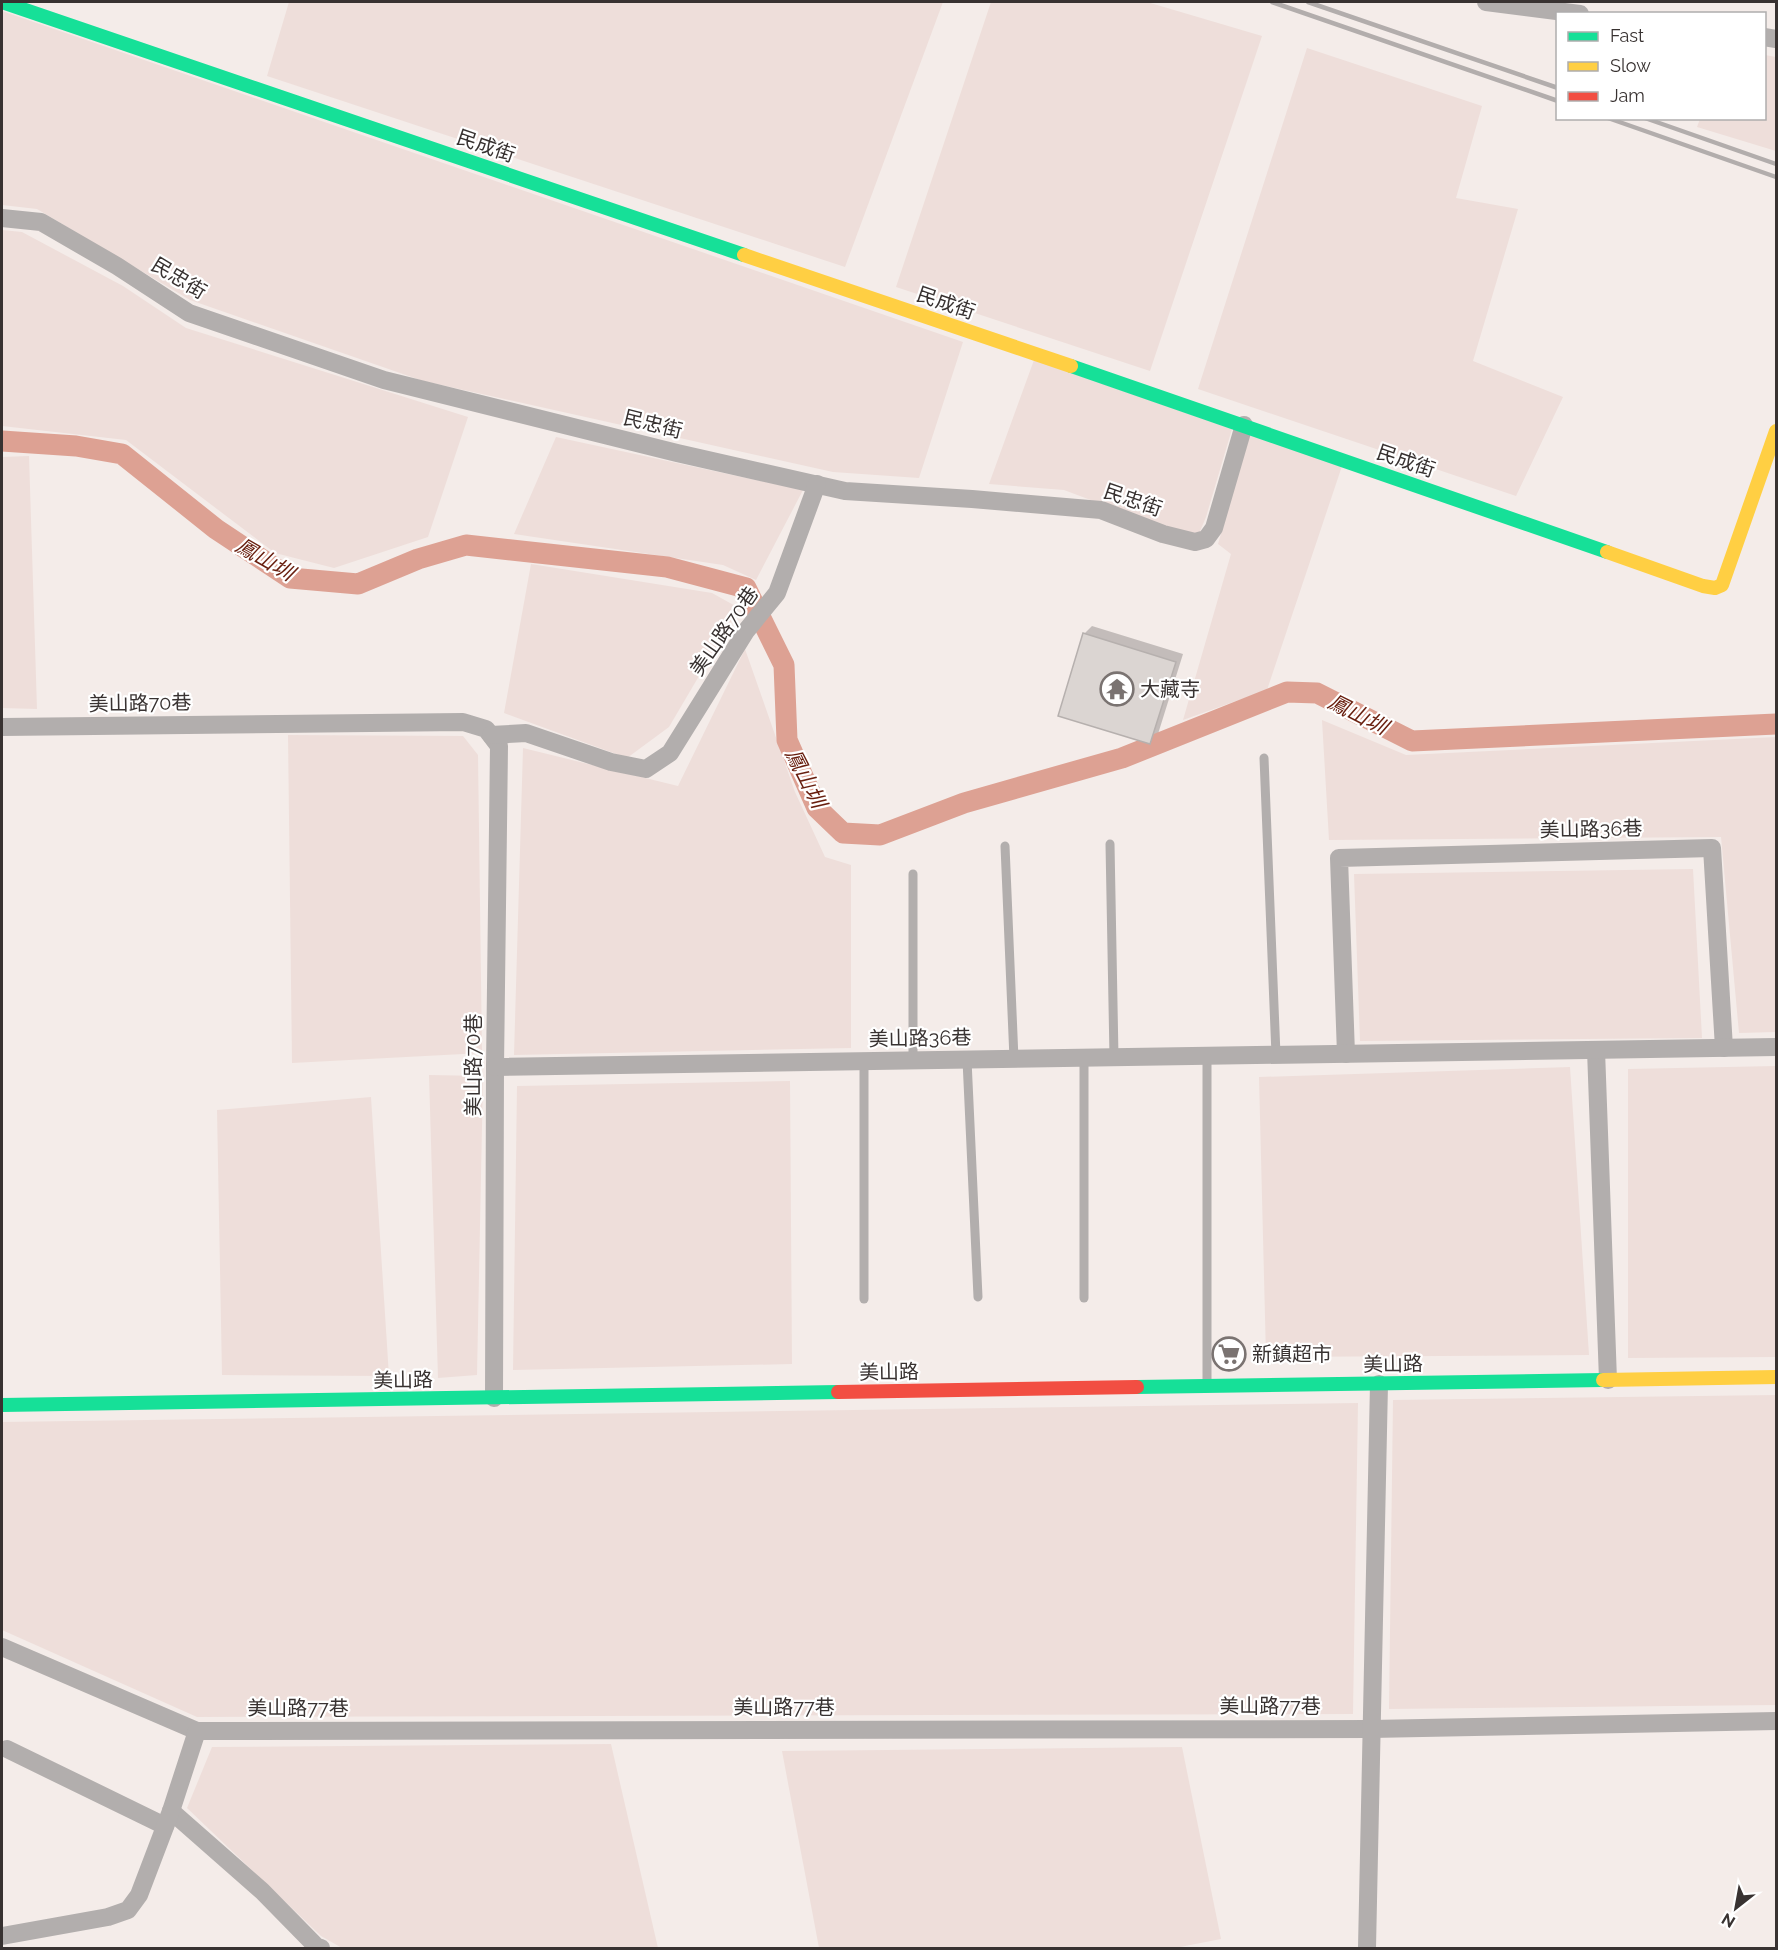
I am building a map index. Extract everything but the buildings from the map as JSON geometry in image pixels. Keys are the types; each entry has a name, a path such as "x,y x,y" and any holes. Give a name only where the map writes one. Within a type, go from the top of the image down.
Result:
{"street":[{"name":"民成街","path":"2,2 1244,425 1703,586 1715,588 1722,585 1776,431"},
{"path":"1486,2 1564,12"},
{"name":"民忠街","path":"2,218 41,222 117,266 189,313 384,380 677,453 845,490 1101,510 1163,534 1195,542 1206,539 1214,528 1244,425"},
{"name":"美山路70巷","path":"491,735 526,733 611,762 646,770 670,753 746,631 777,593 817,484"},
{"name":"美山路70巷","path":"2,727 463,722 486,729 491,735 499,746 494,1398"},
{"name":"美山路36巷","path":"495,1067 913,1060 967,1060 1114,1057 1346,1054 1724,1048 1712,848 1339,858 1346,1054"},
{"path":"1724,1048 1776,1047"},
{"path":"1596,1050 1608,1380"},
{"name":"美山路","path":"2,1406 1776,1377"},
{"path":"1367,1948 1379,1384"},
{"name":"美山路77巷","path":"2,1647 196,1731 1371,1729 1776,1721"},
{"path":"2,1936 108,1917 128,1910 139,1895 168,1818 196,1731"},
{"path":"7,1749 168,1818 262,1891 317,1947 321,1948"}],"lane":[{"path":"1264,758 1276,1055"},
{"path":"1110,844 1114,1057"},
{"path":"1005,846 1014,1059"},
{"path":"913,874 913,1060"},
{"path":"1207,1056 1207,1387"},
{"path":"1084,1058 1084,1298"},
{"path":"967,1060 978,1297"},
{"path":"864,1061 864,1299"}],"shaded area":[{"path":"289,2 943,2 845,267 267,76"},
{"path":"991,2 1147,2 1262,36 1150,371 896,287"},
{"path":"2,11 963,342 919,478 833,472 423,381 190,300 37,209 2,205"},
{"path":"1307,48 1482,106 1456,198 1518,209 1473,361 1563,397 1516,496 1198,389"},
{"path":"1766,55 1776,57 1776,151 1697,127 1700,120 1766,120"},
{"path":"2,230 22,232 123,286 186,328 468,417 428,537 334,568 275,553 126,440 2,426"},
{"path":"1034,360 1232,429 1206,517 1198,536 1184,535 1064,490 989,484"},
{"path":"1250,434 1342,466 1267,690 1183,720 1231,554 1218,544"},
{"path":"556,437 803,490 756,580 723,565 514,534"},
{"path":"29,456 37,709 2,708 2,457"},
{"path":"531,564 712,593 739,608 669,727 627,758 504,713"},
{"path":"745,649 795,792 825,857 851,865 851,1048 514,1055 523,748 678,786"},
{"path":"1322,720 1406,755 1776,737 1776,1032 1739,1033 1721,837 1329,840"},
{"path":"288,735 463,736 478,755 482,1053 292,1063"},
{"path":"1693,869 1702,1038 1360,1041 1354,874"},
{"path":"1776,1066 1776,1357 1628,1358 1628,1069"},
{"path":"1570,1067 1589,1355 1266,1357 1259,1077"},
{"path":"429,1075 483,1076 477,1375 438,1378"},
{"path":"790,1081 792,1364 513,1370 517,1086"},
{"path":"371,1097 389,1376 222,1375 217,1110"},
{"path":"1776,1395 1776,1705 1389,1709 1393,1400"},
{"path":"1358,1403 1353,1714 197,1717 2,1630 2,1422"},
{"path":"611,1744 658,1948 342,1948 321,1936 187,1808 212,1747"},
{"path":"1182,1747 1221,1939 1175,1948 819,1948 782,1751"}],"waterway":[{"name":"鳳山圳","path":"2,441 76,446 122,454 216,529 290,578 358,584 418,559 466,545 667,567 746,588 784,665 787,740 817,808 843,833 880,835 964,803 1122,758 1287,692 1317,693 1412,741 1776,724"}],"railway":[{"path":"1272,2 1556,100"},
{"path":"1308,2 1556,87"},
{"path":"1614,120 1776,177"},
{"path":"1651,120 1776,164"}],"traffic: fast":[{"path":"2,2 744,255"},
{"path":"1071,366 1607,552"},
{"path":"1137,1387 1603,1380"},
{"path":"2,1405 838,1392"}],"traffic: slow":[{"path":"744,255 1071,366"},
{"path":"1607,552 1703,586 1715,588 1722,585 1776,431"},
{"path":"1603,1380 1776,1377"}],"traffic: jam":[{"path":"838,1392 1137,1387"}],"place":[{"name":"大藏寺","path":"1117,689"},
{"name":"新鎮超市","path":"1229,1354"}]}
